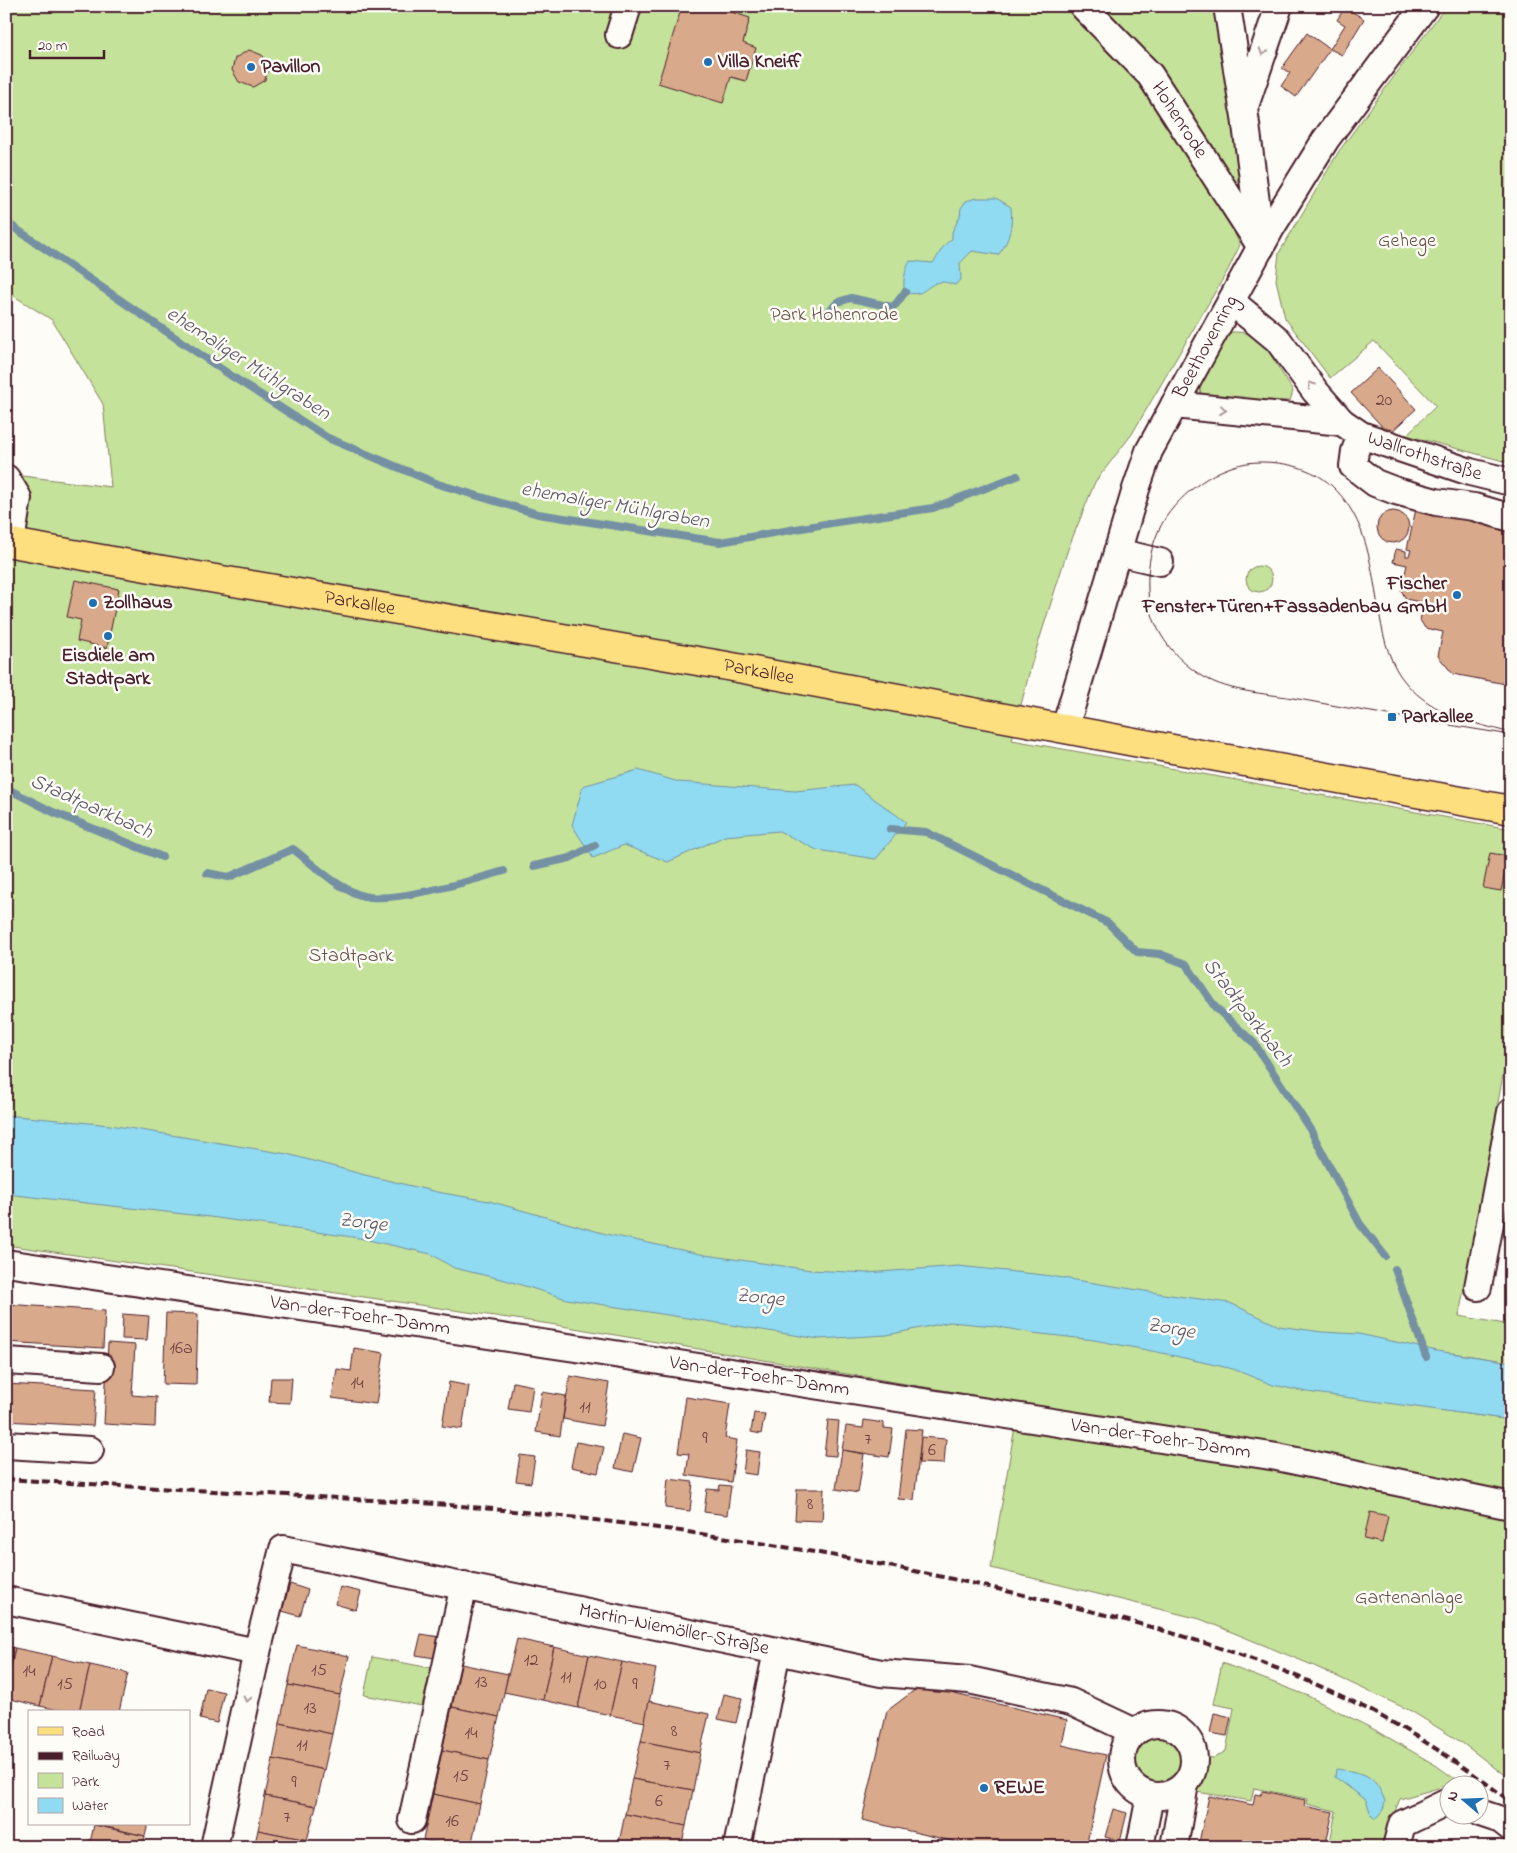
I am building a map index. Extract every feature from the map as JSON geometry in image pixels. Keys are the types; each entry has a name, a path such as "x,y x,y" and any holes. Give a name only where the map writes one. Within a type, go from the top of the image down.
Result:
{"main road":[{"name":"Parkallee","path":"9,542 182,574 727,666 1154,746 1511,810"}],"street":[{"path":"619,35 628,6"},
{"name":"Hohenrode","path":"1083,6 1150,75 1261,247"},
{"path":"1227,6 1244,109 1261,247"},
{"path":"1244,109 1280,6"},
{"name":"Beethovenring","path":"1065,728 1149,451 1271,228 1326,139 1425,6"},
{"name":"Wallrothstraße","path":"1232,302 1278,340 1315,391 1351,429"},
{"name":"Wallrothstraße","path":"1174,405 1351,429 1470,472 1511,482"},
{"path":"1351,429 1354,451 1353,466 1375,484 1436,502 1474,507 1511,518"},
{"path":"6,478 18,498 9,542"},
{"path":"1117,552 1155,561"},
{"path":"1478,1287 1511,1112"},
{"name":"Van-der-Foehr-Damm","path":"6,1262 1278,1457 1511,1506"},
{"path":"6,1361 101,1367"},
{"path":"6,1445 90,1450"},
{"name":"Martin-Niemöller-Straße","path":"257,1652 283,1549 778,1651 737,1847"},
{"path":"412,1820 464,1585"},
{"path":"6,1600 257,1652 214,1847"},
{"path":"778,1651 881,1673 969,1680 1071,1702 1135,1732"},
{"path":"1174,1847 1185,1784 1193,1770 1194,1757 1190,1742 1172,1726 1159,1724 1146,1726 1135,1732 1127,1742 1122,1756 1122,1769 1130,1783 1139,1791 1150,1796 1163,1796 1175,1792 1185,1784"},
{"path":"1140,1847 1150,1796"},
{"path":"1396,1847 1402,1824 1440,1807"},
{"path":"1490,1816 1500,1820 1511,1828"}],"green space":[{"path":"6,6 1215,6 1239,176 1225,212 1240,245 1228,270 1132,434 1095,482 1068,549 1031,666 1012,740 1511,829 1511,1031 1459,1316 1511,1325 1511,1362 1452,1353 1440,1410 1511,1420 1511,1780 1461,1742 1411,1711 1312,1665 1200,1619 991,1568 1019,1403 550,1324 6,1245 6,474 111,487 103,404 52,320 6,291"},
{"name":"Gehege","path":"1446,6 1511,6 1511,463 1406,435 1436,406 1374,341 1330,378 1285,318 1276,280 1279,253 1339,151"},
{"path":"1232,332 1255,336 1262,341 1293,391 1290,401 1209,398 1201,394 1199,385 1226,335"},
{"path":"1259,566 1268,570 1272,579 1268,588 1259,592 1250,588 1246,579 1250,570"},
{"path":"372,1657 431,1668 422,1706 364,1695"},
{"path":"1222,1663 1306,1695 1379,1732 1451,1776 1440,1776 1440,1787 1400,1799 1391,1821 1385,1847 1329,1847 1336,1811 1306,1804 1307,1799 1254,1788 1251,1801 1197,1792 1205,1757 1214,1758 1226,1751 1234,1708 1213,1704"},
{"path":"1163,1738 1175,1744 1180,1752 1180,1770 1175,1778 1167,1783 1153,1784 1141,1778 1136,1770 1135,1756 1141,1744 1149,1739"}],"water":[{"path":"977,198 996,198 1011,207 1010,232 1002,250 998,255 972,251 960,263 961,280 955,285 944,282 937,283 922,292 912,294 905,292 904,276 910,261 933,263 943,247 952,239 952,232 960,216 961,208 966,201"},
{"path":"638,770 679,782 795,791 855,785 906,822 876,859 817,850 779,831 725,836 668,862 624,845 593,858 572,825 583,786"},
{"name":"Zorge","path":"6,1115 110,1125 287,1154 437,1192 489,1201 606,1234 705,1255 811,1270 867,1273 958,1266 1044,1275 1230,1303 1279,1326 1322,1332 1359,1334 1437,1351 1511,1362 1511,1420 1307,1392 1273,1385 1233,1369 1162,1353 1094,1340 1033,1333 994,1326 950,1322 887,1335 819,1339 567,1299 505,1280 454,1268 431,1254 359,1238 210,1217 6,1194"},
{"path":"1336,1769 1367,1776 1377,1785 1385,1801 1383,1810 1375,1819 1371,1815 1366,1800 1335,1777"}],"building":[{"name":"Villa Kneiff","path":"682,6 712,6 750,18 743,43 756,48 746,81 731,77 723,103 658,83"},
{"path":"1345,7 1364,19 1342,55 1330,49 1345,25 1337,20"},
{"path":"1307,33 1330,49 1296,97 1281,86 1290,73 1282,68"},
{"name":"Pavillon","path":"249,50 262,55 269,65 265,80 253,87 239,82 232,70 235,58"},
{"path":"1378,368 1416,409 1389,434 1351,393"},
{"name":"Fischer Fenster+Türen+Fassadenbau GmbH","path":"1416,509 1470,518 1511,529 1511,685 1453,674 1438,656 1443,632 1425,628 1420,620 1424,603 1406,599 1401,590 1407,565 1393,562 1396,549 1406,551 1406,556 1409,556 1411,550 1407,549"},
{"path":"1393,511 1399,512 1404,516 1408,521 1408,533 1404,538 1399,542 1393,543 1387,542 1382,538 1378,533 1377,527 1378,521 1382,516 1387,512"},
{"name":"Zollhaus","path":"75,580 119,589 107,648 77,641 81,620 67,617"},
{"path":"1490,853 1508,856 1501,891 1483,888"},
{"path":"6,1304 105,1311 103,1348 6,1342"},
{"path":"166,1313 198,1314 196,1385 163,1384"},
{"path":"123,1314 149,1316 147,1340 122,1339"},
{"path":"108,1343 135,1345 132,1395 156,1397 155,1427 104,1424"},
{"path":"354,1348 384,1353 376,1404 332,1398 337,1369 351,1371"},
{"path":"570,1376 609,1383 602,1426 563,1419"},
{"path":"271,1378 292,1378 290,1403 269,1402"},
{"path":"449,1382 469,1386 462,1429 442,1426"},
{"path":"513,1382 533,1386 529,1412 508,1409"},
{"path":"6,1384 96,1389 93,1426 6,1421"},
{"path":"542,1392 566,1396 560,1436 536,1432"},
{"path":"686,1397 730,1404 725,1438 737,1440 731,1482 686,1475 689,1454 678,1453"},
{"path":"754,1413 765,1414 761,1434 751,1432"},
{"path":"828,1420 839,1421 836,1456 824,1455"},
{"path":"864,1420 884,1423 884,1428 893,1429 889,1457 842,1450 846,1426 863,1428"},
{"path":"906,1429 922,1430 914,1500 898,1499"},
{"path":"622,1434 641,1438 633,1472 615,1468"},
{"path":"921,1437 946,1439 944,1464 919,1463"},
{"path":"576,1442 604,1447 598,1473 571,1467"},
{"path":"746,1450 760,1452 757,1475 743,1473"},
{"path":"842,1450 864,1454 858,1493 836,1489"},
{"path":"520,1455 535,1457 531,1483 516,1481"},
{"path":"668,1479 693,1482 690,1511 665,1508"},
{"path":"720,1485 731,1486 727,1515 704,1512 707,1489 719,1490"},
{"path":"797,1489 824,1489 822,1521 795,1520"},
{"path":"1370,1512 1388,1516 1382,1543 1364,1539"},
{"path":"290,1584 308,1590 300,1616 282,1611"},
{"path":"340,1587 361,1592 356,1610 335,1604"},
{"path":"421,1634 440,1637 435,1658 416,1655"},
{"path":"517,1639 554,1647 543,1700 504,1692"},
{"path":"297,1645 349,1656 340,1695 288,1685"},
{"path":"6,1646 15,1648 6,1688"},
{"path":"554,1647 589,1655 578,1708 543,1700"},
{"path":"15,1648 52,1656 40,1706 6,1698 6,1688"},
{"path":"589,1655 622,1662 610,1715 578,1708"},
{"path":"52,1656 90,1665 79,1710 58,1710 40,1706"},
{"path":"622,1662 656,1669 645,1722 610,1715"},
{"path":"461,1664 508,1674 499,1717 452,1707"},
{"path":"90,1665 128,1673 119,1710 79,1710"},
{"path":"288,1685 340,1695 332,1734 280,1723"},
{"name":"REWE","path":"920,1686 1067,1720 1062,1745 1106,1755 1086,1847 978,1847 862,1820 887,1711"},
{"path":"206,1688 224,1692 217,1723 200,1719"},
{"path":"724,1694 742,1698 736,1723 718,1719"},
{"path":"649,1701 709,1714 700,1753 641,1741"},
{"path":"452,1707 499,1717 489,1760 442,1750"},
{"path":"1214,1713 1231,1717 1227,1736 1210,1733"},
{"path":"280,1723 332,1734 324,1770 273,1759"},
{"path":"641,1741 700,1753 693,1790 632,1779"},
{"path":"442,1750 489,1760 480,1804 433,1794"},
{"path":"273,1759 324,1770 316,1806 265,1796"},
{"path":"632,1779 693,1790 686,1826 625,1814"},
{"path":"1263,1791 1305,1800 1304,1806 1333,1812 1325,1847 1198,1847 1209,1796 1253,1805 1255,1794 1261,1795"},
{"path":"433,1794 480,1804 471,1847 455,1847 423,1840"},
{"path":"265,1796 316,1806 307,1840 258,1830"},
{"path":"1113,1809 1127,1813 1120,1841 1105,1837"},
{"path":"625,1814 686,1826 681,1847 618,1847"},
{"path":"94,1826 145,1836 143,1847 89,1847"},
{"path":"102,1826 148,1826 145,1836"},
{"path":"258,1830 307,1840 306,1847 254,1847"}],"waterway":[{"name":"ehemaliger Mühlgraben","path":"6,222 233,377 328,438 438,484 538,514 720,542 933,508 1017,476"},
{"path":"826,314 838,302 851,298 892,307 905,292"},
{"name":"Stadtparkbach","path":"6,788 53,812 162,857"},
{"name":"Stadtparkbach","path":"890,829 926,832 1108,923 1137,952 1160,954 1186,964 1215,1007 1254,1043 1311,1131 1360,1224 1385,1256"},
{"name":"Stadtparkbach","path":"534,866 570,858 595,845"},
{"name":"Stadtparkbach","path":"207,873 229,877 293,849 342,887 360,895 390,897 431,890 504,871"},
{"name":"Stadtparkbach","path":"1395,1269 1426,1357"}],"tram line":[{"path":"1511,733 1468,721 1441,710 1416,694 1400,676 1386,643 1371,564 1361,530 1344,499 1331,485 1316,474 1298,467 1270,462 1246,463 1233,466 1220,471 1195,486 1175,506 1161,525 1150,561 1148,580 1149,604 1158,629 1165,641 1182,661 1204,677 1225,686 1247,691 1511,735"}],"railway":[{"path":"6,1479 417,1503 596,1520 800,1550 935,1575 1165,1631 1206,1643 1285,1672 1324,1688 1397,1725 1467,1769 1511,1802"}],"place":[{"name":"Villa Kneiff","path":"708,62"},
{"name":"Pavillon","path":"251,67"},
{"name":"Fischer Fenster+Türen+Fassadenbau GmbH","path":"1457,595"},
{"name":"Zollhaus","path":"93,603"},
{"name":"Eisdiele am Stadtpark","path":"108,636"},
{"name":"Parkallee","path":"1392,717"},
{"name":"REWE","path":"984,1788"}],"park label":[{"name":"Park Hohenrode","path":"834,315"},
{"name":"Stadtpark","path":"351,956"},
{"name":"Gartenanlage","path":"1409,1598"}]}
